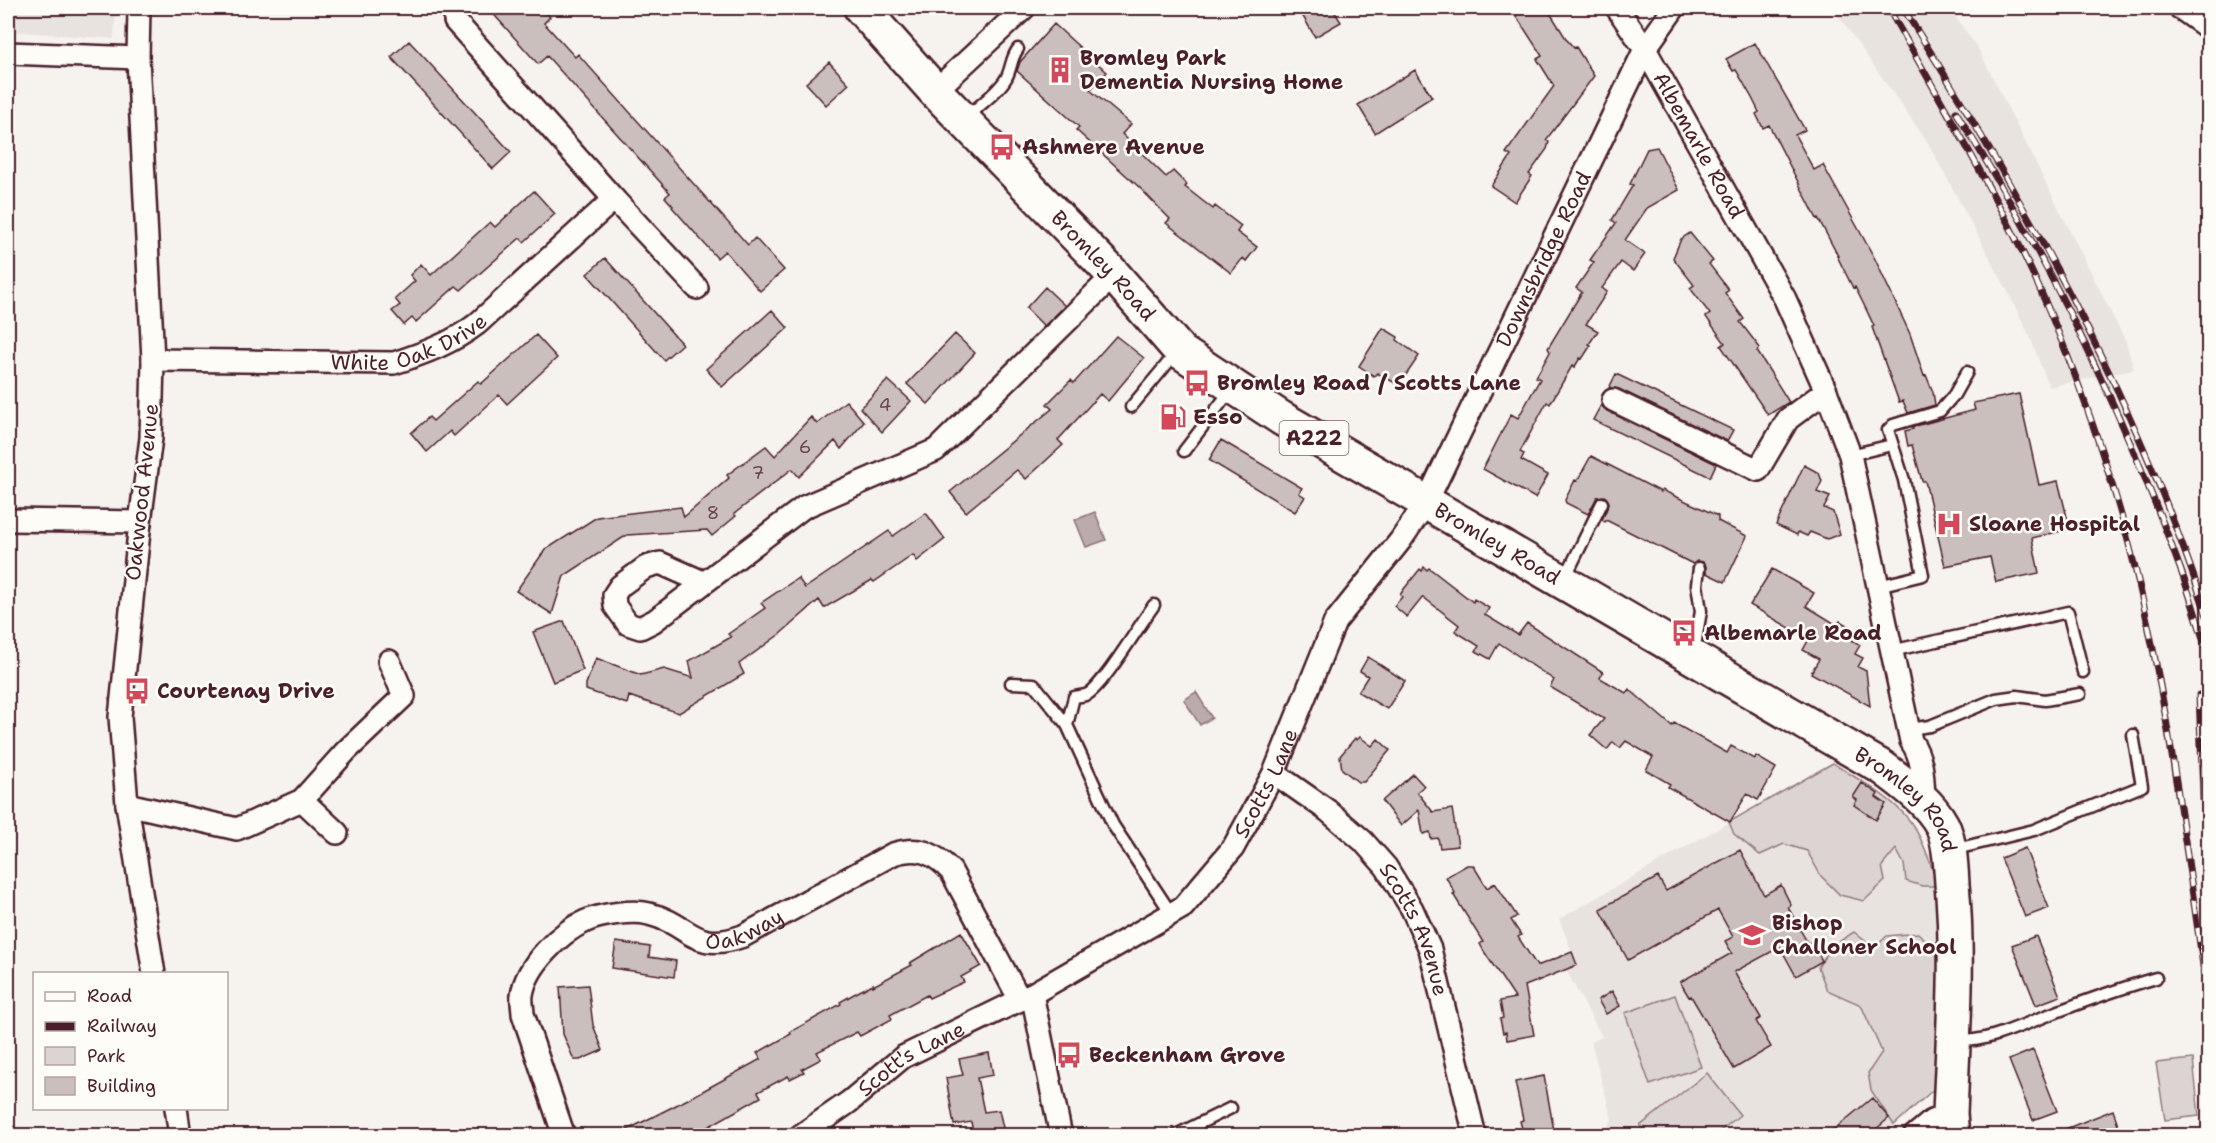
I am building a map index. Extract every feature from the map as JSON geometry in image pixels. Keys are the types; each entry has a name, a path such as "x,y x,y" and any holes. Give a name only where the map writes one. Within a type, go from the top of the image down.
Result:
{"main road":[{"name":"Bromley Road","path":"861,8 935,91 1114,275 1179,350 1262,408 1883,768 1924,802 1941,823 1948,850 1955,937 1951,1125"}],"street":[{"name":"Oakwood Avenue","path":"139,8 138,58 153,360 151,438 120,717 127,804 154,972"},
{"path":"935,91 1023,8"},
{"name":"Albemarle Road","path":"1617,8 1646,49 1785,299 1826,391 1850,455 1910,735 1918,751 1923,771 1924,802"},
{"name":"Downsbridge Road","path":"1426,503 1646,49 1674,8"},
{"path":"2180,8 2208,28"},
{"path":"455,21 697,288"},
{"path":"8,53 138,58"},
{"name":"White Oak Drive","path":"153,360 394,363 426,353 456,339 477,324 614,199"},
{"path":"704,582 804,507 936,450 1114,275"},
{"path":"1613,400 1758,470 1788,419 1826,391"},
{"name":"Scotts Lane","path":"1026,997 1183,907 1233,848 1274,774 1335,622 1400,541 1426,503"},
{"path":"8,520 140,522"},
{"path":"127,804 237,829 302,800 346,751 404,696 390,661"},
{"name":"Scotts Avenue","path":"1274,774 1327,810 1363,841 1386,867 1412,909 1430,949 1475,1136"},
{"path":"302,800 337,833"},
{"name":"Oakway","path":"564,1136 523,1014 522,995 529,976 540,957 558,939 586,921 614,914 648,914 696,938 711,942 727,941 743,936 893,854 908,849 926,852 939,859 951,872 1026,997"},
{"path":"1026,997 1061,1136"},
{"name":"Scott's Lane","path":"800,1136 849,1102 903,1057 1026,997"},
{"path":"176,1110 180,1136"},
{"path":"1914,1136 1932,1121 1951,1125"}],"lane":[{"path":"963,120 1003,84 1010,73 1012,56 1018,49"},
{"path":"1131,407 1179,350"},
{"path":"1878,586 1923,575 1904,480 1888,430 1893,426 1940,411 1954,395 1967,372"},
{"path":"1184,452 1233,387"},
{"path":"1850,455 1892,445"},
{"path":"1562,583 1602,503"},
{"path":"1693,658 1701,611 1699,568"},
{"path":"1067,725 1074,697 1090,692 1154,605"},
{"path":"1891,651 2068,612 2083,672"},
{"path":"1011,683 1034,684 1067,725 1113,825 1171,913"},
{"path":"1910,735 1996,699 2018,696 2045,700 2080,694"},
{"path":"1948,850 2034,830 2142,786 2133,735"},
{"path":"1953,1041 1969,1042 1995,1035 2119,988 2156,978"},
{"path":"1174,1136 1231,1107"}],"shaded area":[{"path":"8,8 116,8 114,39 8,31"},
{"path":"1833,8 1949,8 1979,50 2126,342 2134,369 2049,387 2030,337 2007,290 1928,143"},
{"path":"1095,512 1106,540 1086,547 1075,520"},
{"path":"1196,692 1212,718 1200,725 1184,700"},
{"name":"Bishop Challoner School","path":"1833,763 1904,813 1919,837 1932,867 1937,886 1940,916 1938,1044 1934,1089 1882,1135 1609,1135 1609,1125 1612,1119 1591,1042 1602,1037 1566,970 1577,965 1559,919"}],"green space":[{"path":"1833,763 1880,794 1905,815 1921,839 1937,886 1922,886 1906,881 1904,864 1896,849 1882,866 1885,881 1864,901 1840,895 1821,876 1807,851 1784,844 1760,855 1734,834 1729,822"},
{"path":"1854,932 1874,948 1887,936 1918,933 1939,953 1938,1044 1934,1089 1894,1125 1871,1090 1868,1073 1882,1052 1861,1005 1827,990 1818,967 1832,946"},
{"path":"1675,995 1701,1067 1650,1085 1625,1013"},
{"path":"2193,1059 2199,1116 2165,1120 2156,1063"},
{"path":"1707,1073 1740,1115 1715,1135 1647,1135 1640,1126"}],"building":[{"path":"488,8 542,8 550,17 544,23 575,57 578,54 748,245 755,238 784,270 760,291 725,251 717,258 672,207 665,197 670,193 547,56 538,64"},
{"path":"1298,8 1332,8 1341,22 1315,37"},
{"path":"1511,8 1547,8 1594,76 1546,140 1549,142 1547,149 1529,174 1532,176 1515,202 1491,186 1511,156 1506,153 1554,86 1537,59 1542,56"},
{"path":"1054,24 1107,72 1090,90 1131,124 1122,134 1166,177 1173,171 1187,185 1185,187 1213,209 1215,206 1241,226 1237,232 1257,247 1246,261 1243,258 1231,273 1166,223 1170,219 1139,187 1076,130 1079,127 1017,71 1020,62"},
{"path":"409,41 511,152 493,169 391,57"},
{"path":"1755,43 1805,130 1795,135 1814,170 1823,165 1875,259 1910,334 1924,376 1926,375 1933,392 1935,405 1908,413 1903,401 1899,402 1872,327 1874,326 1855,287 1853,288 1769,125 1763,128 1752,98 1736,70 1733,71 1726,59"},
{"path":"829,62 849,84 826,105 806,83"},
{"path":"1415,70 1432,97 1375,133 1358,105"},
{"path":"1657,147 1679,190 1647,208 1625,240 1645,254 1633,271 1621,262 1602,288 1607,292 1586,324 1598,331 1589,344 1591,345 1574,368 1572,366 1550,404 1547,402 1520,452 1524,454 1521,460 1548,475 1535,498 1483,469 1511,414 1518,418 1540,379 1536,377 1550,352 1548,348 1582,292 1576,288 1594,262 1590,260 1616,223 1612,220 1633,185 1630,184 1647,149"},
{"path":"534,191 555,214 524,242 520,238 461,290 456,286 416,322 412,318 404,325 392,311 400,305 395,299 415,281 410,275 421,264 431,275 490,222 495,227"},
{"path":"1690,233 1713,261 1709,264 1729,290 1725,293 1744,319 1740,322 1760,348 1757,351 1789,402 1768,415 1721,346 1725,343 1706,317 1710,314 1690,288 1694,285 1673,258 1681,239"},
{"path":"605,258 682,344 664,360 587,274"},
{"path":"1045,287 1065,306 1044,326 1026,308"},
{"path":"772,310 788,328 722,387 706,369"},
{"path":"1383,328 1398,337 1397,340 1419,356 1399,385 1377,373 1374,376 1359,366"},
{"path":"955,334 975,353 928,404 907,384"},
{"path":"536,335 557,358 507,404 499,395 454,436 450,431 427,452 411,433 429,417 433,421 478,381 481,384"},
{"path":"1116,336 1144,358 1108,401 1100,394 1058,440 1063,445 1026,479 1017,470 966,512 950,492 1052,409 1047,404 1071,380 1074,383"},
{"path":"1616,374 1733,430 1727,441 1619,389 1609,388"},
{"path":"888,380 911,401 882,432 860,408"},
{"path":"2019,394 2039,485 2058,481 2070,529 2032,538 2039,573 1996,582 1990,557 1945,566 1925,481 1922,481 1912,445 1908,446 1905,431 1913,429 1912,427 1975,410 1973,403"},
{"path":"846,401 864,422 841,449 835,441 799,477 792,469 734,514 736,516 712,536 707,530 627,535 564,576 552,614 516,591 545,550 597,517 681,507 684,517 729,478 727,475 766,446 775,456 811,417 817,424"},
{"path":"1601,405 1607,411 1716,464 1710,477 1593,420"},
{"path":"1221,440 1302,488 1299,493 1305,497 1295,512 1209,460"},
{"path":"1591,456 1661,492 1662,490 1718,516 1718,521 1747,536 1725,582 1706,573 1706,566 1703,562 1697,561 1693,564 1602,520 1609,503 1605,496 1597,497 1588,514 1566,503 1565,500 1575,480 1577,481"},
{"path":"1804,465 1819,473 1822,481 1817,492 1830,497 1824,508 1833,512 1840,534 1827,539 1810,532 1807,536 1798,532 1797,535 1776,525"},
{"path":"926,513 945,539 917,561 913,555 874,582 872,580 824,608 819,600 780,634 739,664 744,674 679,713 629,696 627,704 586,690 596,658 641,675 664,669 693,678 689,661 731,637 728,634 765,608 761,603 798,578 805,588 889,531 893,536"},
{"path":"1424,567 1427,570 1429,568 1473,602 1474,599 1489,608 1485,615 1518,635 1527,623 1603,672 1600,678 1626,693 1629,689 1672,726 1674,723 1727,753 1731,746 1755,759 1756,756 1776,768 1758,800 1747,794 1730,822 1668,787 1670,784 1646,770 1653,757 1626,741 1620,748 1613,742 1607,750 1590,735 1604,719 1550,687 1554,680 1499,643 1490,659 1476,651 1479,646 1455,631 1459,625 1423,597 1407,617 1394,606 1402,597 1400,595 1404,589"},
{"path":"1772,569 1814,593 1806,606 1837,625 1840,621 1857,631 1852,640 1860,645 1855,654 1863,658 1858,667 1866,671 1870,706 1811,673 1819,659 1803,650 1809,639 1750,605"},
{"path":"564,621 583,670 553,682 533,632"},
{"path":"1368,657 1405,681 1387,709 1358,692 1368,676 1360,671"},
{"path":"1360,737 1372,746 1378,739 1390,750 1364,782 1358,782 1342,769 1340,756 1355,738 1357,740"},
{"path":"1413,774 1424,786 1417,792 1433,812 1452,809 1458,846 1440,848 1438,838 1431,839 1430,832 1423,834 1419,810 1401,826 1382,801"},
{"path":"1862,783 1878,794 1876,797 1886,804 1876,820 1854,805 1857,800 1853,797"},
{"path":"2025,848 2049,908 2025,917 2001,858"},
{"path":"1740,850 1764,895 1781,885 1791,905 1788,907 1808,944 1812,941 1822,961 1796,976 1780,947 1734,972 1761,1018 1756,1021 1771,1047 1734,1069 1691,996 1689,997 1680,982 1732,953 1725,941 1733,937 1718,910 1628,960 1600,909 1658,877 1666,891"},
{"path":"1467,865 1473,865 1487,888 1495,883 1517,916 1511,920 1521,935 1518,937 1537,966 1572,952 1577,965 1525,986 1534,1035 1507,1040 1506,1032 1503,1033 1500,1001 1515,998 1485,953 1480,944 1483,942 1453,894 1455,893 1446,877"},
{"path":"961,932 981,966 961,977 964,982 929,998 927,995 890,1015 892,1019 860,1036 857,1032 817,1052 821,1059 802,1069 804,1072 790,1079 788,1076 758,1092 761,1097 692,1136 615,1136 761,1059 757,1053 791,1034 790,1032 841,1004 840,1002 854,994 912,965 910,963"},
{"path":"2036,936 2060,996 2036,1005 2012,945"},
{"path":"616,942 650,947 649,957 676,961 674,977 612,968"},
{"path":"588,985 593,1025 603,1050 580,1060 574,1060 563,1034 560,987"},
{"path":"1612,991 1620,1006 1606,1014 1598,1000"},
{"path":"2033,1050 2057,1111 2033,1120 2009,1060"},
{"path":"989,1053 993,1075 977,1078 984,1112 999,1110 1004,1132 974,1136 971,1122 954,1125 946,1078 963,1075 959,1059"},
{"path":"1544,1076 1555,1136 1524,1136 1515,1082"},
{"path":"1872,1098 1889,1118 1868,1136 1826,1136"},
{"path":"2113,1110 2122,1136 2050,1136 2050,1135"}],"railway":[{"path":"1888,8 1968,149 2027,261 2070,362 2106,465 2142,596 2156,663 2179,797 2208,999"},
{"path":"1903,8 1992,154 2075,304 2148,459 2180,538 2208,619"},
{"path":"1956,112 2021,221 2080,334 2107,392 2133,450 2184,579 2208,655"},
{"path":"2206,528 2208,513"},
{"path":"2199,695 2208,860"}],"place":[{"name":"Bromley Park Dementia Nursing Home","path":"1060,70"},
{"name":"Ashmere Avenue","path":"1002,147"},
{"name":"Bromley Road / Scotts Lane","path":"1197,383"},
{"name":"Esso","path":"1173,417"},
{"name":"Sloane Hospital","path":"1949,524"},
{"name":"Albemarle Road","path":"1684,633"},
{"name":"Courtenay Drive","path":"137,691"},
{"name":"Bishop Challoner School","path":"1752,935"},
{"name":"Beckenham Grove","path":"1069,1055"}]}
